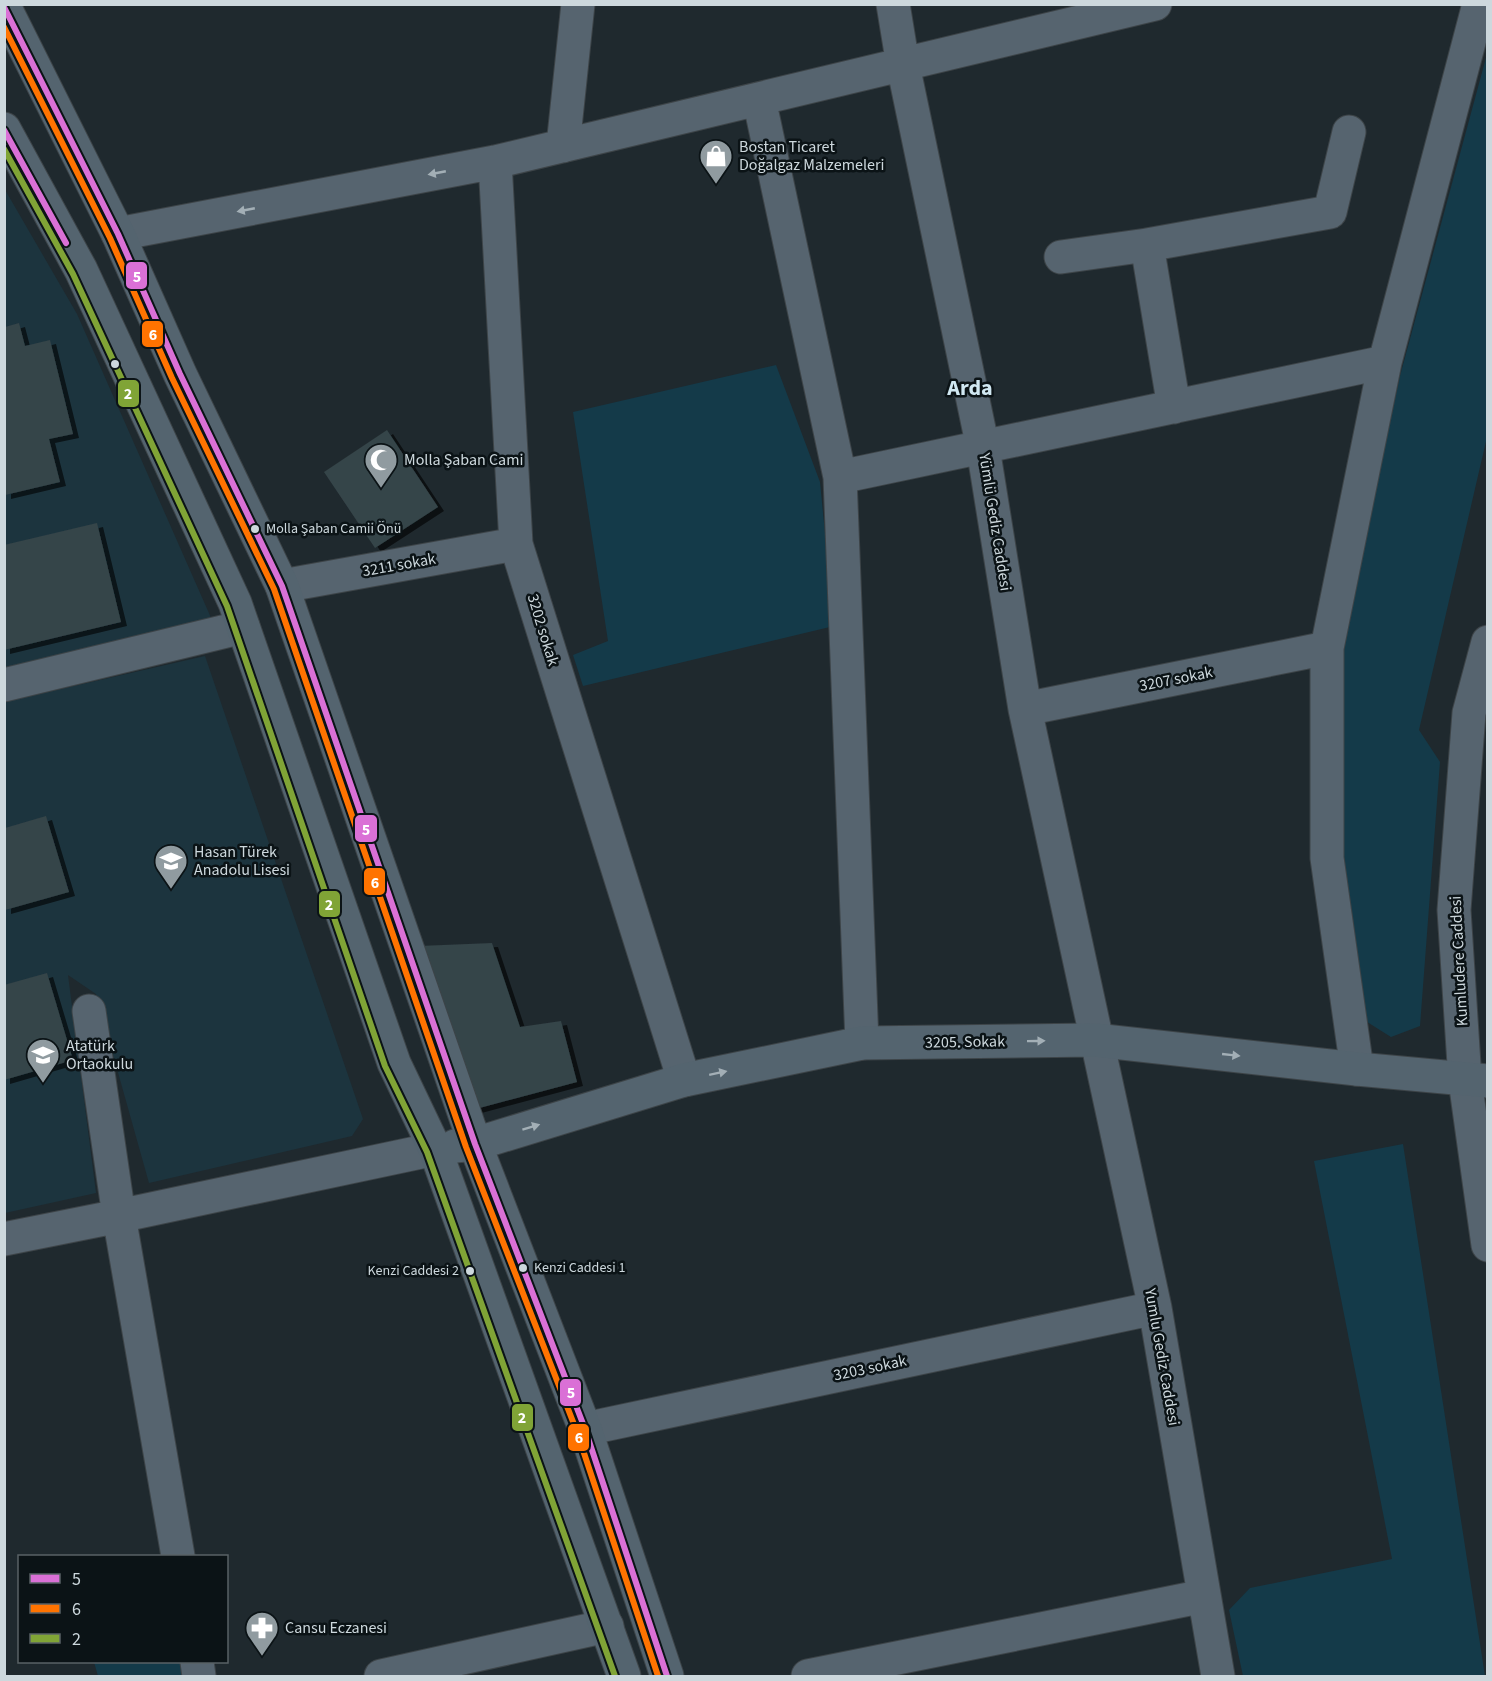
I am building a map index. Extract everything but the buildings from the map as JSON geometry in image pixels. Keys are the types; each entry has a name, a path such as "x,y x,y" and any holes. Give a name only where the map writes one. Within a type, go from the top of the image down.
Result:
{"main road":[{"path":"9,9 118,234 180,374 282,586 475,1144 585,1429 667,1677"},
{"path":"4,129 81,270 238,612 394,1063 435,1149 624,1677"},
{"path":"238,612 282,586"},
{"name":"3205. Sokak","path":"435,1149 475,1144 684,1080 862,1043 1095,1040 1476,1081"}],"street":[{"path":"563,146 578,4"},
{"name":"Yümlü Gediz Caddesi","path":"893,4 903,65 983,448 1025,709 1095,1040"},
{"path":"118,234 495,162 1155,4"},
{"path":"1357,1069 1327,858 1327,648 1385,362 1479,4"},
{"path":"759,99 840,477 862,1043"},
{"path":"1060,257 1147,245 1330,212 1349,132"},
{"name":"3202 sokak","path":"495,162 516,544 684,1080"},
{"path":"1147,245 1174,407"},
{"path":"840,477 1385,362"},
{"name":"3211 sokak","path":"282,586 516,544"},
{"path":"4,685 238,612"},
{"name":"Kumludere Caddesi","path":"1488,642 1454,910 1476,1081 1488,1245"},
{"name":"3207 sokak","path":"1025,709 1327,648"},
{"path":"89,1011 119,1216 178,1555"},
{"name":"Yumlu Gediz Caddesi","path":"1095,1040 1155,1308 1218,1677"},
{"path":"4,1239 435,1149"},
{"name":"3203 sokak","path":"585,1429 1155,1308"},
{"path":"808,1677 1204,1596"},
{"path":"381,1677 607,1626"}],"shaded area":[{"path":"1487,54 1487,437 1419,730 1440,762 1420,1026 1391,1037 1364,1020 1342,851 1341,651 1400,376"},
{"path":"4,188 77,314 212,620 4,668"},
{"path":"776,365 820,482 834,626 583,686 573,655 608,641 573,412"},
{"name":"Hasan Türek Anadolu Lisesi","path":"205,656 363,1119 352,1136 149,1183 96,994 68,975 96,1193 5,1213 4,702"},
{"path":"1403,1144 1485,1676 1243,1676 1229,1610 1250,1588 1392,1559 1314,1161"},
{"path":"94,1663 188,1663 191,1676 98,1676"}],"transit line":[{"name":"5","path":"4,7 118,234 180,374 282,586 475,1144 585,1429 667,1676"},
{"name":"6","path":"4,27 110,238 172,378 274,589 466,1147 577,1432 658,1676"},
{"name":"5","path":"4,130 66,243"},
{"name":"2","path":"4,149 73,274 227,606 385,1066 427,1152 615,1676"}],"place":[{"name":"Bostan Ticaret Doğalgaz Malzemeleri","path":"716,185"},
{"name":"Molla Şaban Cami","path":"381,489"},
{"name":"Molla Şaban Camii Önü","path":"255,529"},
{"name":"Hasan Türek Anadolu Lisesi","path":"171,890"},
{"name":"Atatürk Ortaokulu","path":"43,1084"},
{"name":"Kenzi Caddesi 1","path":"523,1268"},
{"name":"Kenzi Caddesi 2","path":"470,1271"},
{"name":"Cansu Eczanesi","path":"262,1657"}],"district":[{"name":"Arda","path":"970,388"}]}
